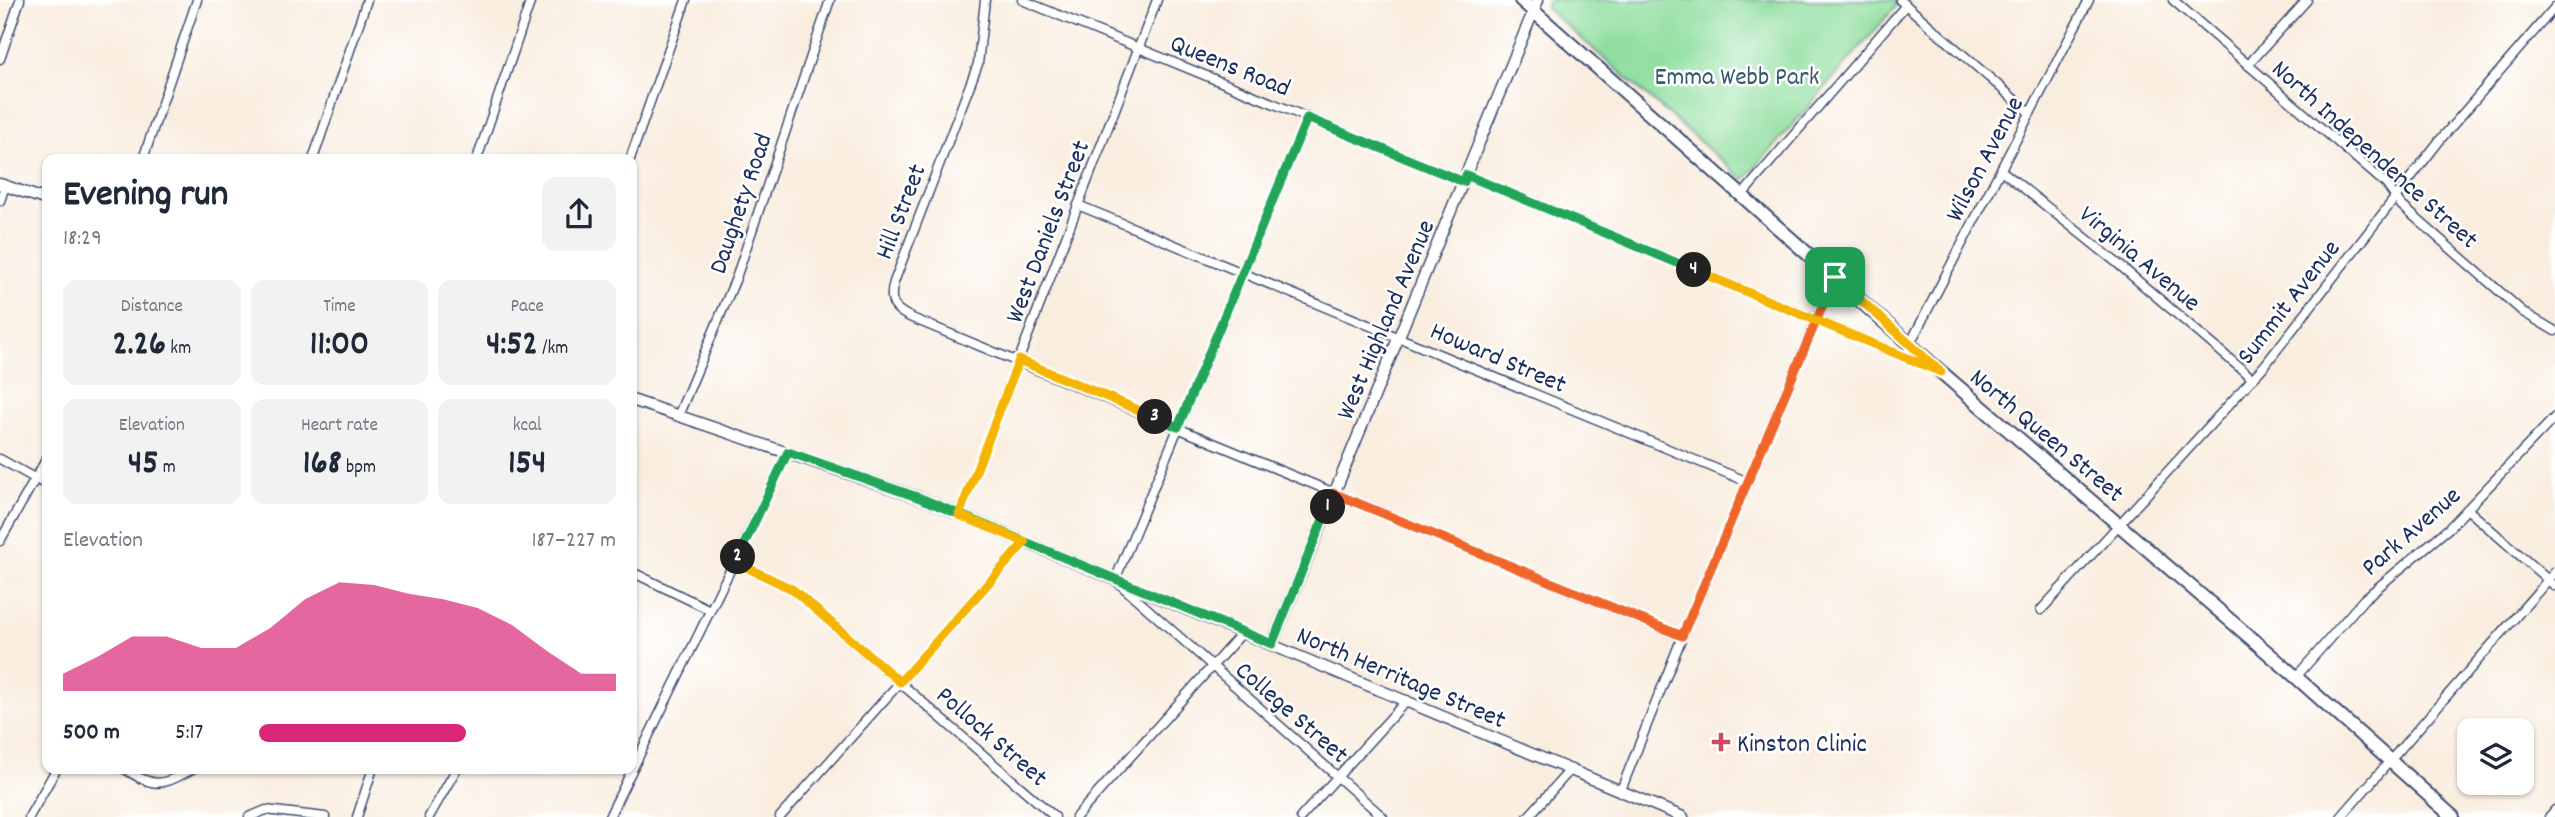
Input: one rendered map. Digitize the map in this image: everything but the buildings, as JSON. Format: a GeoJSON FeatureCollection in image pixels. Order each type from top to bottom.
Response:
{"type":"FeatureCollection","features":[{"type":"Feature","properties":{"kind":"main road","name":"North Queen Street"},"geometry":{"type":"LineString","coordinates":[[1521,0],[1535,5],[1742,195],[1941,372],[2296,677],[2453,817]]}},
{"type":"Feature","properties":{"kind":"street"},"geometry":{"type":"LineString","coordinates":[[0,59],[20,0]]}},
{"type":"Feature","properties":{"kind":"street"},"geometry":{"type":"LineString","coordinates":[[145,154],[197,0]]}},
{"type":"Feature","properties":{"kind":"street"},"geometry":{"type":"LineString","coordinates":[[315,154],[367,0]]}},
{"type":"Feature","properties":{"kind":"street"},"geometry":{"type":"LineString","coordinates":[[479,154],[531,0]]}},
{"type":"Feature","properties":{"kind":"street"},"geometry":{"type":"LineString","coordinates":[[632,154],[685,0]]}},
{"type":"Feature","properties":{"kind":"street","name":"Daughety Road"},"geometry":{"type":"LineString","coordinates":[[678,416],[736,278],[830,0]]}},
{"type":"Feature","properties":{"kind":"street","name":"Hill Street"},"geometry":{"type":"LineString","coordinates":[[985,0],[978,64],[894,282],[891,300],[902,314],[1019,360]]}},
{"type":"Feature","properties":{"kind":"street","name":"Queens Road"},"geometry":{"type":"LineString","coordinates":[[1022,0],[1307,118],[1465,179],[1941,372]]}},
{"type":"Feature","properties":{"kind":"street","name":"West Daniels Street"},"geometry":{"type":"LineString","coordinates":[[959,515],[1157,0]]}},
{"type":"Feature","properties":{"kind":"street","name":"Wilson Avenue"},"geometry":{"type":"LineString","coordinates":[[1914,335],[2089,0]]}},
{"type":"Feature","properties":{"kind":"street","name":"North Independence Street"},"geometry":{"type":"LineString","coordinates":[[2173,0],[2386,184],[2395,196],[2523,312],[2555,331]]}},
{"type":"Feature","properties":{"kind":"street"},"geometry":{"type":"LineString","coordinates":[[2248,65],[2307,0]]}},
{"type":"Feature","properties":{"kind":"street"},"geometry":{"type":"LineString","coordinates":[[2551,0],[2555,6]]}},
{"type":"Feature","properties":{"kind":"street"},"geometry":{"type":"LineString","coordinates":[[1742,195],[1903,3],[2030,113]]}},
{"type":"Feature","properties":{"kind":"street","name":"West Highland Avenue"},"geometry":{"type":"LineString","coordinates":[[1272,644],[1535,5]]}},
{"type":"Feature","properties":{"kind":"street","name":"Summit Avenue"},"geometry":{"type":"LineString","coordinates":[[2041,610],[2253,379],[2395,196],[2555,6]]}},
{"type":"Feature","properties":{"kind":"street"},"geometry":{"type":"LineString","coordinates":[[1115,580],[1307,118]]}},
{"type":"Feature","properties":{"kind":"street","name":"Virginia Avenue"},"geometry":{"type":"LineString","coordinates":[[2001,170],[2117,263],[2253,379]]}},
{"type":"Feature","properties":{"kind":"street"},"geometry":{"type":"LineString","coordinates":[[0,201],[3,185],[42,198]]}},
{"type":"Feature","properties":{"kind":"street","name":"Howard Street"},"geometry":{"type":"LineString","coordinates":[[1078,205],[1748,482]]}},
{"type":"Feature","properties":{"kind":"street"},"geometry":{"type":"LineString","coordinates":[[1621,790],[1682,636],[1835,277]]}},
{"type":"Feature","properties":{"kind":"street"},"geometry":{"type":"LineString","coordinates":[[1019,360],[1333,493],[1682,636]]}},
{"type":"Feature","properties":{"kind":"street","name":"North Herritage Street"},"geometry":{"type":"LineString","coordinates":[[637,402],[788,452],[959,515],[1683,817]]}},
{"type":"Feature","properties":{"kind":"street","name":"Park Avenue"},"geometry":{"type":"LineString","coordinates":[[2296,677],[2374,589],[2449,528],[2555,416]]}},
{"type":"Feature","properties":{"kind":"street"},"geometry":{"type":"LineString","coordinates":[[637,760],[788,452]]}},
{"type":"Feature","properties":{"kind":"street"},"geometry":{"type":"LineString","coordinates":[[0,459],[42,482]]}},
{"type":"Feature","properties":{"kind":"street"},"geometry":{"type":"LineString","coordinates":[[0,541],[42,467]]}},
{"type":"Feature","properties":{"kind":"street"},"geometry":{"type":"LineString","coordinates":[[2467,509],[2551,583]]}},
{"type":"Feature","properties":{"kind":"street"},"geometry":{"type":"LineString","coordinates":[[780,817],[1025,542]]}},
{"type":"Feature","properties":{"kind":"street","name":"Pollock Street"},"geometry":{"type":"LineString","coordinates":[[735,562],[792,589],[1055,817]]}},
{"type":"Feature","properties":{"kind":"street"},"geometry":{"type":"LineString","coordinates":[[2341,817],[2551,583],[2555,572]]}},
{"type":"Feature","properties":{"kind":"street"},"geometry":{"type":"LineString","coordinates":[[637,574],[710,610]]}},
{"type":"Feature","properties":{"kind":"street","name":"College Street"},"geometry":{"type":"LineString","coordinates":[[1115,580],[1382,817]]}},
{"type":"Feature","properties":{"kind":"street"},"geometry":{"type":"LineString","coordinates":[[1076,817],[1243,632]]}},
{"type":"Feature","properties":{"kind":"street"},"geometry":{"type":"LineString","coordinates":[[1301,817],[1407,700]]}},
{"type":"Feature","properties":{"kind":"street"},"geometry":{"type":"LineString","coordinates":[[1528,817],[1571,769]]}},
{"type":"Feature","properties":{"kind":"street"},"geometry":{"type":"LineString","coordinates":[[30,817],[54,774]]}},
{"type":"Feature","properties":{"kind":"street"},"geometry":{"type":"LineString","coordinates":[[133,774],[151,784],[165,784],[183,774]]}},
{"type":"Feature","properties":{"kind":"street"},"geometry":{"type":"LineString","coordinates":[[357,817],[371,774]]}},
{"type":"Feature","properties":{"kind":"street"},"geometry":{"type":"LineString","coordinates":[[429,817],[454,774]]}},
{"type":"Feature","properties":{"kind":"street"},"geometry":{"type":"LineString","coordinates":[[609,817],[630,774]]}},
{"type":"Feature","properties":{"kind":"street"},"geometry":{"type":"LineString","coordinates":[[248,817],[274,810],[325,817]]}},
{"type":"Feature","properties":{"kind":"street"},"geometry":{"type":"LineString","coordinates":[[2549,817],[2555,810]]}},
{"type":"Feature","properties":{"kind":"green space","name":"Emma Webb Park"},"geometry":{"type":"Polygon","coordinates":[[[1549,0],[1893,0],[1898,4],[1744,180],[1546,8],[1549,0]]]}},
{"type":"Feature","properties":{"kind":"place","name":"Kinston Clinic"},"geometry":{"type":"Point","coordinates":[1721,742]}},
{"type":"Feature","properties":{"kind":"route"},"geometry":{"type":"LineString","coordinates":[[1835,277],[1816,320],[1682,636],[1333,493],[1272,644],[1115,580],[1078,564],[959,515],[920,498],[788,452],[735,562],[792,589],[900,682],[1025,542],[959,515],[1019,360],[1178,427],[1307,118],[1464,182],[1466,175],[1670,260],[1816,320],[1941,372],[1835,277]]}}]}
